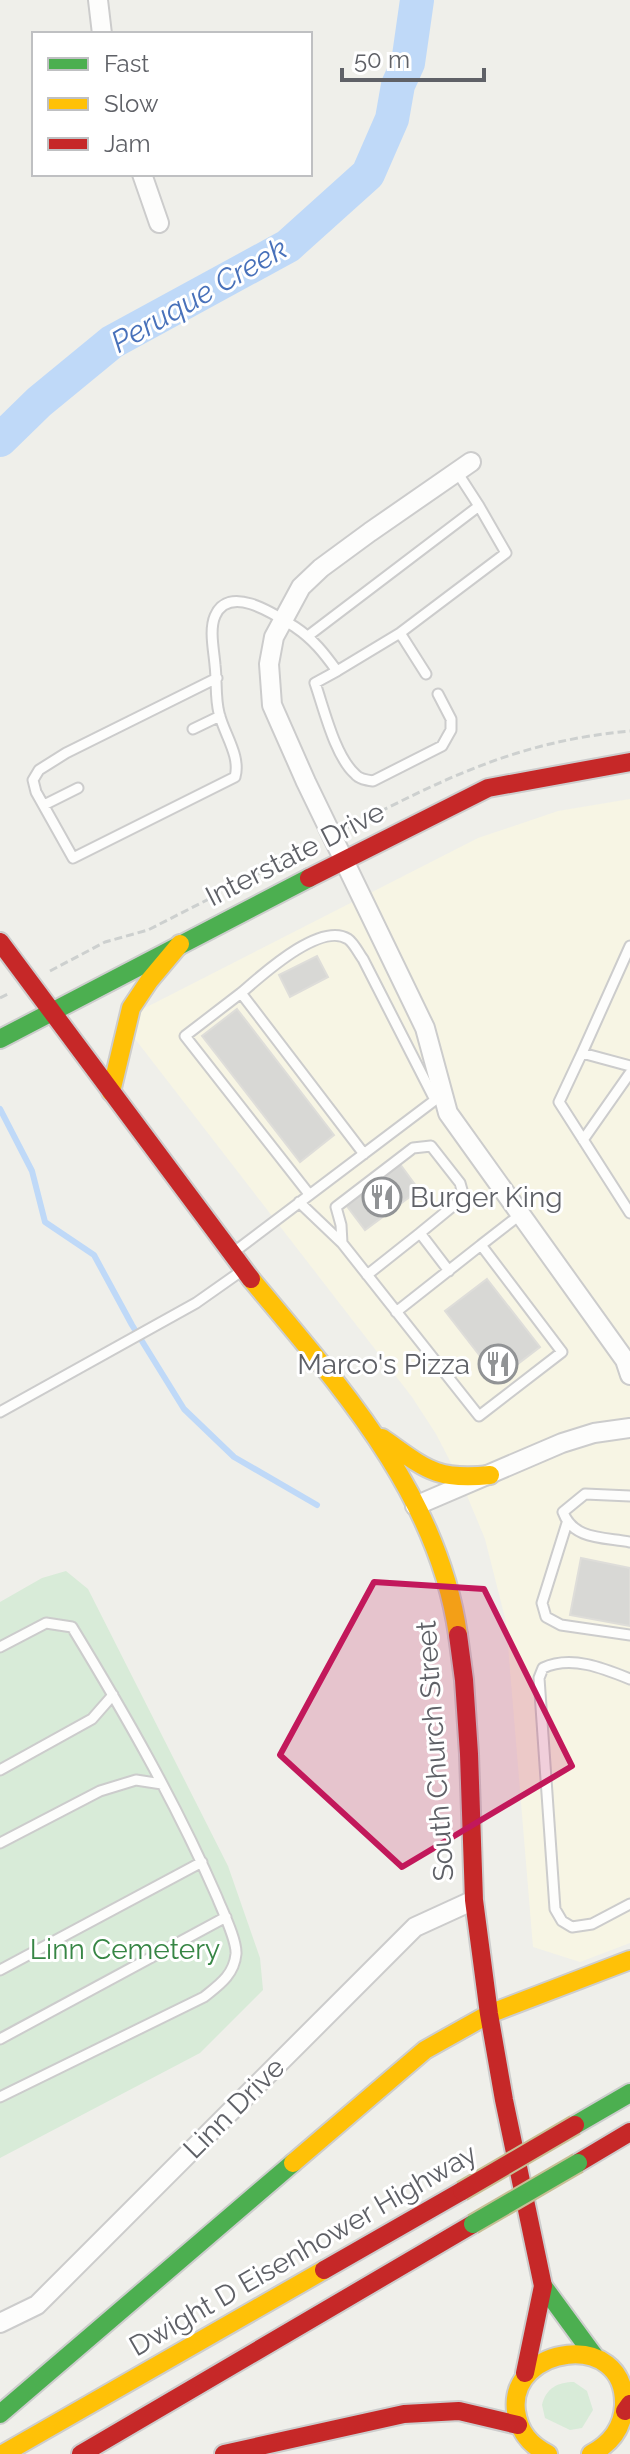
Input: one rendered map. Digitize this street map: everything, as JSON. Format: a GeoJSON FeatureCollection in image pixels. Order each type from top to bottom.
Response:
{"type":"FeatureCollection","features":[{"type":"Feature","properties":{"kind":"main road","name":"Interstate Drive"},"geometry":{"type":"LineString","coordinates":[[0,1039],[344,859],[488,788],[630,762]]}},
{"type":"Feature","properties":{"kind":"main road","name":"South Church Street"},"geometry":{"type":"LineString","coordinates":[[0,942],[243,1270],[341,1387],[373,1431],[427,1526],[443,1567],[454,1609],[464,1680],[474,1900],[489,2014],[543,2286],[525,2373],[516,2388],[514,2407],[528,2440]]}},
{"type":"Feature","properties":{"kind":"main road"},"geometry":{"type":"LineString","coordinates":[[111,1092],[131,1008],[180,944]]}},
{"type":"Feature","properties":{"kind":"main road"},"geometry":{"type":"LineString","coordinates":[[373,1431],[414,1461],[436,1472],[455,1478],[490,1475]]}},
{"type":"Feature","properties":{"kind":"main road"},"geometry":{"type":"LineString","coordinates":[[0,2414],[425,2050],[489,2014],[630,1960]]}},
{"type":"Feature","properties":{"kind":"main road","name":"Dwight D Eisenhower Highway"},"geometry":{"type":"LineString","coordinates":[[3,2454],[630,2093]]}},
{"type":"Feature","properties":{"kind":"main road"},"geometry":{"type":"LineString","coordinates":[[81,2454],[630,2132]]}},
{"type":"Feature","properties":{"kind":"main road","name":"South Church Street"},"geometry":{"type":"LineString","coordinates":[[543,2286],[595,2357],[606,2362],[618,2376],[624,2393],[625,2414]]}},
{"type":"Feature","properties":{"kind":"main road"},"geometry":{"type":"LineString","coordinates":[[525,2373],[556,2357],[595,2357]]}},
{"type":"Feature","properties":{"kind":"main road"},"geometry":{"type":"LineString","coordinates":[[224,2454],[404,2414],[459,2411],[528,2440],[548,2454]]}},
{"type":"Feature","properties":{"kind":"main road"},"geometry":{"type":"LineString","coordinates":[[591,2454],[609,2442],[625,2414]]}},
{"type":"Feature","properties":{"kind":"main road"},"geometry":{"type":"LineString","coordinates":[[611,2454],[625,2414]]}},
{"type":"Feature","properties":{"kind":"street"},"geometry":{"type":"LineString","coordinates":[[98,0],[102,32]]}},
{"type":"Feature","properties":{"kind":"street"},"geometry":{"type":"LineString","coordinates":[[143,176],[159,223]]}},
{"type":"Feature","properties":{"kind":"street"},"geometry":{"type":"LineString","coordinates":[[464,467],[321,568],[301,587],[274,637],[269,664],[272,705],[425,1028],[439,1097],[625,1360],[630,1375]]}},
{"type":"Feature","properties":{"kind":"street"},"geometry":{"type":"LineString","coordinates":[[415,1506],[562,1443],[594,1433],[630,1428]]}},
{"type":"Feature","properties":{"kind":"street","name":"Linn Drive"},"geometry":{"type":"LineString","coordinates":[[0,2323],[37,2305],[415,1927],[474,1900]]}},
{"type":"Feature","properties":{"kind":"lane"},"geometry":{"type":"LineString","coordinates":[[438,694],[451,719],[451,730],[442,746],[373,781],[357,777],[347,765],[328,723],[315,683],[400,633],[506,553],[479,506],[464,467]]}},
{"type":"Feature","properties":{"kind":"lane"},"geometry":{"type":"LineString","coordinates":[[308,636],[479,506]]}},
{"type":"Feature","properties":{"kind":"lane"},"geometry":{"type":"LineString","coordinates":[[217,678],[66,753],[39,770],[33,780],[73,858],[235,777],[235,756],[216,703],[217,678],[213,627],[214,617],[222,607],[238,602],[253,603],[282,619],[308,636],[337,671]]}},
{"type":"Feature","properties":{"kind":"lane"},"geometry":{"type":"LineString","coordinates":[[400,633],[426,674]]}},
{"type":"Feature","properties":{"kind":"lane"},"geometry":{"type":"LineString","coordinates":[[193,729],[220,716]]}},
{"type":"Feature","properties":{"kind":"lane"},"geometry":{"type":"LineString","coordinates":[[44,805],[78,788]]}},
{"type":"Feature","properties":{"kind":"lane"},"geometry":{"type":"LineString","coordinates":[[231,1254],[439,1097],[363,959],[348,939],[330,934],[273,965],[185,1036],[309,1194]]}},
{"type":"Feature","properties":{"kind":"lane"},"geometry":{"type":"LineString","coordinates":[[630,946],[559,1102],[630,1213]]}},
{"type":"Feature","properties":{"kind":"lane"},"geometry":{"type":"LineString","coordinates":[[241,993],[364,1154]]}},
{"type":"Feature","properties":{"kind":"lane"},"geometry":{"type":"LineString","coordinates":[[582,1053],[630,1066]]}},
{"type":"Feature","properties":{"kind":"lane"},"geometry":{"type":"LineString","coordinates":[[583,1140],[630,1073]]}},
{"type":"Feature","properties":{"kind":"lane"},"geometry":{"type":"LineString","coordinates":[[342,1243],[336,1207],[413,1148],[431,1146],[460,1183],[464,1197],[367,1275]]}},
{"type":"Feature","properties":{"kind":"lane"},"geometry":{"type":"LineString","coordinates":[[299,1202],[342,1243],[479,1416],[562,1352],[481,1245]]}},
{"type":"Feature","properties":{"kind":"lane"},"geometry":{"type":"LineString","coordinates":[[396,1312],[521,1214]]}},
{"type":"Feature","properties":{"kind":"lane"},"geometry":{"type":"LineString","coordinates":[[420,1233],[449,1271]]}},
{"type":"Feature","properties":{"kind":"lane"},"geometry":{"type":"LineString","coordinates":[[0,1412],[196,1303],[243,1270]]}},
{"type":"Feature","properties":{"kind":"lane"},"geometry":{"type":"LineString","coordinates":[[630,1496],[585,1494],[563,1512],[567,1523],[577,1533],[630,1542]]}},
{"type":"Feature","properties":{"kind":"lane"},"geometry":{"type":"LineString","coordinates":[[567,1523],[542,1603],[546,1617],[557,1623],[630,1635]]}},
{"type":"Feature","properties":{"kind":"lane"},"geometry":{"type":"LineString","coordinates":[[0,1647],[46,1623],[72,1627],[113,1695],[202,1862],[226,1917],[236,1953],[227,1979],[204,1997],[0,2097]]}},
{"type":"Feature","properties":{"kind":"lane"},"geometry":{"type":"LineString","coordinates":[[630,1679],[601,1667],[558,1661],[543,1668],[539,1678],[555,1909],[562,1921],[572,1927],[592,1924],[630,1904]]}},
{"type":"Feature","properties":{"kind":"lane"},"geometry":{"type":"LineString","coordinates":[[0,1770],[92,1719],[113,1695]]}},
{"type":"Feature","properties":{"kind":"lane"},"geometry":{"type":"LineString","coordinates":[[0,1843],[100,1791],[136,1780],[162,1784]]}},
{"type":"Feature","properties":{"kind":"lane"},"geometry":{"type":"LineString","coordinates":[[0,1970],[202,1862]]}},
{"type":"Feature","properties":{"kind":"lane"},"geometry":{"type":"LineString","coordinates":[[0,2039],[226,1917]]}},
{"type":"Feature","properties":{"kind":"highlighted area"},"geometry":{"type":"Polygon","coordinates":[[[374,1582],[484,1589],[572,1766],[402,1867],[280,1755],[374,1582]]]}},
{"type":"Feature","properties":{"kind":"shaded area"},"geometry":{"type":"Polygon","coordinates":[[[630,799],[630,1943],[580,1962],[533,1947],[506,1622],[485,1539],[463,1486],[436,1434],[412,1397],[132,1035],[135,1013],[478,838],[558,811],[630,799]]]}},
{"type":"Feature","properties":{"kind":"green space","name":"Linn Cemetery"},"geometry":{"type":"Polygon","coordinates":[[[66,1571],[88,1589],[228,1866],[260,1958],[263,1990],[200,2053],[0,2158],[0,1602],[42,1578],[66,1571]]]}},
{"type":"Feature","properties":{"kind":"green space"},"geometry":{"type":"Polygon","coordinates":[[[574,2382],[587,2391],[593,2410],[582,2428],[570,2430],[545,2418],[542,2405],[546,2394],[554,2387],[574,2382]]]}},
{"type":"Feature","properties":{"kind":"building"},"geometry":{"type":"Polygon","coordinates":[[[317,956],[328,977],[290,997],[279,975],[317,956]]]}},
{"type":"Feature","properties":{"kind":"building"},"geometry":{"type":"Polygon","coordinates":[[[237,1009],[334,1135],[300,1162],[202,1036],[237,1009]]]}},
{"type":"Feature","properties":{"kind":"building","name":"Burger King"},"geometry":{"type":"Polygon","coordinates":[[[400,1164],[419,1190],[365,1230],[346,1205],[400,1164]]]}},
{"type":"Feature","properties":{"kind":"building"},"geometry":{"type":"Polygon","coordinates":[[[487,1279],[540,1347],[498,1379],[445,1311],[487,1279]]]}},
{"type":"Feature","properties":{"kind":"building"},"geometry":{"type":"Polygon","coordinates":[[[581,1558],[630,1568],[630,1626],[570,1615],[581,1558]]]}},
{"type":"Feature","properties":{"kind":"waterway","name":"Peruque Creek"},"geometry":{"type":"LineString","coordinates":[[0,440],[39,402],[112,342],[288,246],[368,174],[392,119],[398,85],[408,63],[417,0]]}},
{"type":"Feature","properties":{"kind":"waterway"},"geometry":{"type":"LineString","coordinates":[[0,1109],[32,1171],[45,1222],[94,1255],[132,1325],[184,1409],[234,1457],[317,1505]]}},
{"type":"Feature","properties":{"kind":"traffic: fast"},"geometry":{"type":"LineString","coordinates":[[0,1039],[309,878]]}},
{"type":"Feature","properties":{"kind":"traffic: fast"},"geometry":{"type":"LineString","coordinates":[[575,2125],[630,2093]]}},
{"type":"Feature","properties":{"kind":"traffic: fast"},"geometry":{"type":"LineString","coordinates":[[0,2414],[293,2163]]}},
{"type":"Feature","properties":{"kind":"traffic: fast"},"geometry":{"type":"LineString","coordinates":[[473,2224],[578,2163]]}},
{"type":"Feature","properties":{"kind":"traffic: fast"},"geometry":{"type":"LineString","coordinates":[[543,2286],[595,2357]]}},
{"type":"Feature","properties":{"kind":"traffic: slow"},"geometry":{"type":"LineString","coordinates":[[111,1092],[131,1008],[180,944]]}},
{"type":"Feature","properties":{"kind":"traffic: slow"},"geometry":{"type":"LineString","coordinates":[[251,1279],[350,1401],[407,1488],[430,1534],[447,1583],[458,1635]]}},
{"type":"Feature","properties":{"kind":"traffic: slow"},"geometry":{"type":"LineString","coordinates":[[382,1438],[409,1457],[443,1474],[490,1475]]}},
{"type":"Feature","properties":{"kind":"traffic: slow"},"geometry":{"type":"LineString","coordinates":[[293,2163],[425,2050],[489,2014],[630,1960]]}},
{"type":"Feature","properties":{"kind":"traffic: slow"},"geometry":{"type":"LineString","coordinates":[[3,2454],[324,2270]]}},
{"type":"Feature","properties":{"kind":"traffic: slow"},"geometry":{"type":"LineString","coordinates":[[548,2454],[531,2442],[520,2425],[516,2411],[518,2389],[530,2372],[547,2360],[568,2355],[589,2356],[607,2364],[620,2380],[624,2405],[621,2421],[610,2440],[591,2454]]}},
{"type":"Feature","properties":{"kind":"traffic: jam"},"geometry":{"type":"LineString","coordinates":[[309,878],[488,788],[630,762]]}},
{"type":"Feature","properties":{"kind":"traffic: jam"},"geometry":{"type":"LineString","coordinates":[[0,942],[251,1279]]}},
{"type":"Feature","properties":{"kind":"traffic: jam"},"geometry":{"type":"LineString","coordinates":[[458,1635],[469,1754],[474,1900],[504,2100],[543,2286],[525,2373]]}},
{"type":"Feature","properties":{"kind":"traffic: jam"},"geometry":{"type":"LineString","coordinates":[[462,2191],[575,2125]]}},
{"type":"Feature","properties":{"kind":"traffic: jam"},"geometry":{"type":"LineString","coordinates":[[578,2163],[630,2132]]}},
{"type":"Feature","properties":{"kind":"traffic: jam"},"geometry":{"type":"LineString","coordinates":[[324,2270],[462,2191]]}},
{"type":"Feature","properties":{"kind":"traffic: jam"},"geometry":{"type":"LineString","coordinates":[[81,2454],[473,2224]]}},
{"type":"Feature","properties":{"kind":"traffic: jam"},"geometry":{"type":"LineString","coordinates":[[625,2411],[630,2404]]}},
{"type":"Feature","properties":{"kind":"traffic: jam"},"geometry":{"type":"LineString","coordinates":[[224,2454],[404,2414],[459,2411],[518,2425]]}},
{"type":"Feature","properties":{"kind":"place","name":"Burger King"},"geometry":{"type":"Point","coordinates":[382,1197]}},
{"type":"Feature","properties":{"kind":"place","name":"Marco's Pizza"},"geometry":{"type":"Point","coordinates":[498,1364]}}]}
